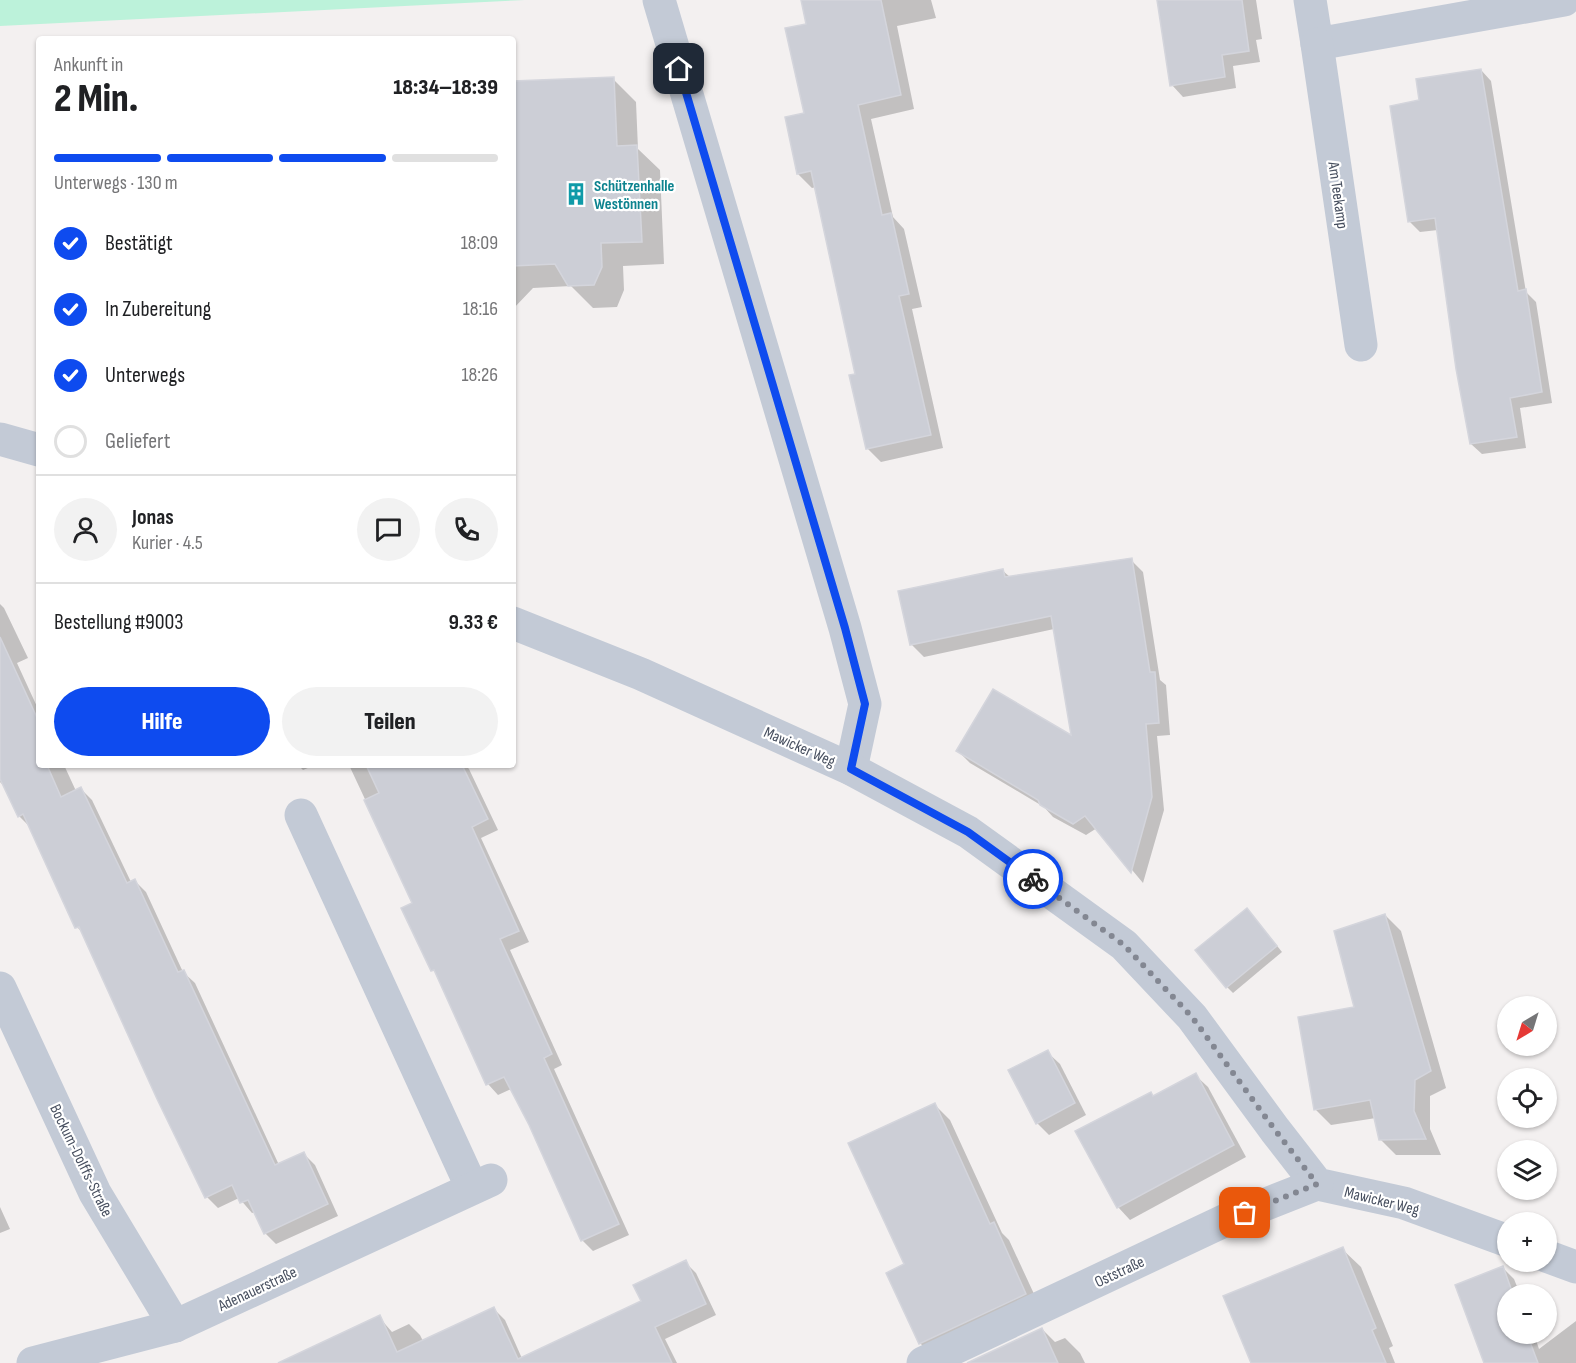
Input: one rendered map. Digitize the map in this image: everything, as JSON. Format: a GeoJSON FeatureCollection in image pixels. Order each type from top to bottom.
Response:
{"type":"FeatureCollection","features":[{"type":"Feature","properties":{"kind":"street"},"geometry":{"type":"LineString","coordinates":[[659,0],[792,457],[845,628],[865,704],[851,769]]}},
{"type":"Feature","properties":{"kind":"street","name":"Am Teekamp"},"geometry":{"type":"LineString","coordinates":[[1310,0],[1361,345]]}},
{"type":"Feature","properties":{"kind":"street"},"geometry":{"type":"LineString","coordinates":[[1317,44],[1564,0]]}},
{"type":"Feature","properties":{"kind":"street"},"geometry":{"type":"LineString","coordinates":[[0,439],[36,449]]}},
{"type":"Feature","properties":{"kind":"street","name":"Mawicker Weg"},"geometry":{"type":"LineString","coordinates":[[516,624],[641,674],[851,769],[968,832],[1124,945],[1192,1017],[1317,1184],[1404,1203],[1497,1237]]}},
{"type":"Feature","properties":{"kind":"street","name":"Adenauerstraße"},"geometry":{"type":"LineString","coordinates":[[33,1363],[175,1326],[482,1184],[301,815]]}},
{"type":"Feature","properties":{"kind":"street","name":"Bockum-Dolffs-Straße"},"geometry":{"type":"LineString","coordinates":[[0,988],[95,1193],[175,1326]]}},
{"type":"Feature","properties":{"kind":"street","name":"Oststraße"},"geometry":{"type":"LineString","coordinates":[[923,1363],[1226,1220],[1317,1184]]}},
{"type":"Feature","properties":{"kind":"street"},"geometry":{"type":"LineString","coordinates":[[1557,1260],[1576,1267]]}},
{"type":"Feature","properties":{"kind":"green space"},"geometry":{"type":"Polygon","coordinates":[[[0,0],[525,0],[0,26],[0,0]]]}},
{"type":"Feature","properties":{"kind":"building"},"geometry":{"type":"Polygon","coordinates":[[[801,0],[881,0],[901,95],[858,105],[882,215],[891,213],[909,294],[899,296],[931,435],[866,449],[849,375],[855,374],[811,171],[797,174],[785,117],[804,113],[785,28],[806,24],[801,0]]]}},
{"type":"Feature","properties":{"kind":"building"},"geometry":{"type":"Polygon","coordinates":[[[1157,0],[1242,0],[1249,51],[1222,55],[1225,77],[1170,86],[1157,0]]]}},
{"type":"Feature","properties":{"kind":"building"},"geometry":{"type":"Polygon","coordinates":[[[1481,69],[1518,291],[1526,289],[1542,392],[1510,398],[1517,437],[1470,444],[1456,369],[1435,218],[1408,222],[1390,106],[1419,100],[1416,79],[1481,69]]]}},
{"type":"Feature","properties":{"kind":"building","name":"Schützenhalle Westönnen"},"geometry":{"type":"Polygon","coordinates":[[[614,77],[617,146],[637,145],[642,242],[601,243],[602,267],[594,285],[568,286],[555,264],[516,266],[516,81],[614,77]]]}},
{"type":"Feature","properties":{"kind":"building"},"geometry":{"type":"Polygon","coordinates":[[[1132,558],[1150,672],[1155,672],[1159,723],[1146,724],[1152,797],[1131,873],[1085,816],[1073,824],[1040,805],[1038,800],[956,751],[993,689],[1071,735],[1051,616],[910,645],[898,591],[1003,569],[1005,577],[1132,558]]]}},
{"type":"Feature","properties":{"kind":"building"},"geometry":{"type":"Polygon","coordinates":[[[0,637],[36,715],[36,768],[48,768],[61,797],[81,787],[127,883],[135,879],[178,972],[184,970],[275,1165],[304,1152],[328,1204],[264,1234],[248,1200],[240,1203],[232,1185],[205,1198],[79,927],[75,928],[23,814],[18,817],[0,779],[0,637]]]}},
{"type":"Feature","properties":{"kind":"building"},"geometry":{"type":"Polygon","coordinates":[[[367,768],[463,768],[488,819],[472,827],[519,931],[500,939],[552,1054],[544,1058],[619,1224],[581,1241],[529,1125],[504,1077],[486,1085],[434,970],[431,971],[401,908],[412,903],[364,800],[379,793],[367,768]]]}},
{"type":"Feature","properties":{"kind":"building"},"geometry":{"type":"Polygon","coordinates":[[[1247,908],[1277,946],[1226,988],[1195,950],[1247,908]]]}},
{"type":"Feature","properties":{"kind":"building"},"geometry":{"type":"Polygon","coordinates":[[[1385,914],[1431,1071],[1415,1080],[1414,1111],[1426,1139],[1379,1140],[1370,1100],[1314,1110],[1298,1017],[1354,1007],[1334,931],[1385,914]]]}},
{"type":"Feature","properties":{"kind":"building"},"geometry":{"type":"Polygon","coordinates":[[[1048,1050],[1075,1103],[1036,1124],[1008,1070],[1048,1050]]]}},
{"type":"Feature","properties":{"kind":"building"},"geometry":{"type":"Polygon","coordinates":[[[1196,1073],[1234,1145],[1117,1208],[1075,1131],[1151,1092],[1153,1096],[1196,1073]]]}},
{"type":"Feature","properties":{"kind":"building"},"geometry":{"type":"Polygon","coordinates":[[[935,1103],[990,1224],[994,1222],[1026,1294],[919,1344],[886,1273],[904,1264],[848,1143],[935,1103]]]}},
{"type":"Feature","properties":{"kind":"building"},"geometry":{"type":"Polygon","coordinates":[[[1343,1247],[1376,1328],[1372,1330],[1386,1363],[1251,1363],[1223,1296],[1343,1247]]]}},
{"type":"Feature","properties":{"kind":"building"},"geometry":{"type":"Polygon","coordinates":[[[686,1260],[706,1304],[655,1327],[672,1363],[278,1363],[380,1315],[397,1352],[494,1307],[518,1359],[641,1301],[633,1285],[686,1260]]]}},
{"type":"Feature","properties":{"kind":"building"},"geometry":{"type":"Polygon","coordinates":[[[1497,1268],[1497,1272],[1505,1272],[1509,1284],[1497,1284],[1497,1344],[1531,1344],[1538,1363],[1484,1363],[1455,1285],[1497,1268]]]}},
{"type":"Feature","properties":{"kind":"building"},"geometry":{"type":"Polygon","coordinates":[[[1042,1328],[1058,1363],[967,1363],[1042,1328]]]}},
{"type":"Feature","properties":{"kind":"way so far"},"geometry":{"type":"LineString","coordinates":[[1033,879],[1124,945],[1192,1017],[1317,1184],[1245,1213]]}},
{"type":"Feature","properties":{"kind":"place","name":"Schützenhalle Westönnen"},"geometry":{"type":"Point","coordinates":[576,194]}},
{"type":"Feature","properties":{"kind":"route"},"geometry":{"type":"LineString","coordinates":[[679,69],[792,457],[845,628],[865,704],[851,769],[968,832],[1033,879]]}}]}
